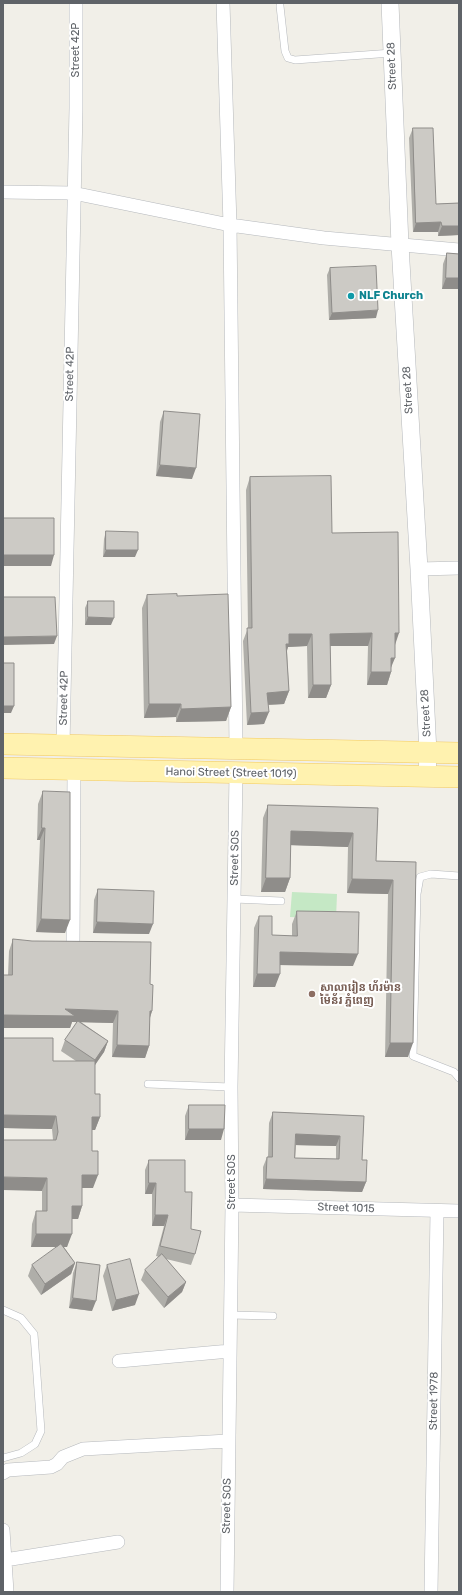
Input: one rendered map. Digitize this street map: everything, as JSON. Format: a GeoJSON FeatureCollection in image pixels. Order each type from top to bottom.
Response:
{"type":"FeatureCollection","features":[{"type":"Feature","properties":{"kind":"main road"},"geometry":{"type":"LineString","coordinates":[[3,744],[459,753]]}},
{"type":"Feature","properties":{"kind":"main road","name":"Hanoi Street (Street 1019)"},"geometry":{"type":"LineString","coordinates":[[3,768],[459,777]]}},
{"type":"Feature","properties":{"kind":"street","name":"Street 42P"},"geometry":{"type":"LineString","coordinates":[[63,746],[73,193],[76,108],[76,3]]}},
{"type":"Feature","properties":{"kind":"street"},"geometry":{"type":"LineString","coordinates":[[223,3],[230,225],[236,748]]}},
{"type":"Feature","properties":{"kind":"street","name":"Street 28"},"geometry":{"type":"LineString","coordinates":[[390,3],[400,245],[428,753],[427,776]]}},
{"type":"Feature","properties":{"kind":"street"},"geometry":{"type":"LineString","coordinates":[[3,192],[73,193],[230,225],[324,238],[459,250]]}},
{"type":"Feature","properties":{"kind":"street"},"geometry":{"type":"LineString","coordinates":[[419,569],[459,568]]}},
{"type":"Feature","properties":{"kind":"street"},"geometry":{"type":"LineString","coordinates":[[73,945],[74,770]]}},
{"type":"Feature","properties":{"kind":"street","name":"Street SOS"},"geometry":{"type":"LineString","coordinates":[[227,1592],[232,1205],[231,1087],[236,773]]}},
{"type":"Feature","properties":{"kind":"street"},"geometry":{"type":"LineString","coordinates":[[58,945],[88,945]]}},
{"type":"Feature","properties":{"kind":"street","name":"Street 1015"},"geometry":{"type":"LineString","coordinates":[[232,1205],[459,1211]]}},
{"type":"Feature","properties":{"kind":"street","name":"Street 1978"},"geometry":{"type":"LineString","coordinates":[[431,1592],[437,1211]]}},
{"type":"Feature","properties":{"kind":"street"},"geometry":{"type":"LineString","coordinates":[[119,1361],[230,1351]]}},
{"type":"Feature","properties":{"kind":"street"},"geometry":{"type":"LineString","coordinates":[[3,1473],[8,1470],[51,1467],[57,1464],[63,1457],[83,1449],[228,1441]]}},
{"type":"Feature","properties":{"kind":"street"},"geometry":{"type":"LineString","coordinates":[[3,1530],[7,1592]]}},
{"type":"Feature","properties":{"kind":"street"},"geometry":{"type":"LineString","coordinates":[[5,1560],[118,1542]]}},
{"type":"Feature","properties":{"kind":"lane"},"geometry":{"type":"LineString","coordinates":[[280,6],[285,52],[288,58],[295,60],[392,53]]}},
{"type":"Feature","properties":{"kind":"lane"},"geometry":{"type":"LineString","coordinates":[[459,876],[431,874],[420,877],[417,894],[413,1056],[454,1072],[459,1078]]}},
{"type":"Feature","properties":{"kind":"lane"},"geometry":{"type":"LineString","coordinates":[[234,900],[281,901]]}},
{"type":"Feature","properties":{"kind":"lane"},"geometry":{"type":"LineString","coordinates":[[148,1084],[231,1087]]}},
{"type":"Feature","properties":{"kind":"lane"},"geometry":{"type":"LineString","coordinates":[[3,1310],[21,1318],[34,1334],[41,1430],[35,1444],[22,1453],[3,1458]]}},
{"type":"Feature","properties":{"kind":"lane"},"geometry":{"type":"LineString","coordinates":[[230,1315],[272,1316]]}},
{"type":"Feature","properties":{"kind":"green space"},"geometry":{"type":"Polygon","coordinates":[[[292,892],[337,894],[336,919],[290,917],[292,892]]]}},
{"type":"Feature","properties":{"kind":"building"},"geometry":{"type":"Polygon","coordinates":[[[413,128],[433,128],[436,204],[459,203],[459,226],[442,226],[441,222],[416,223],[413,128]]]}},
{"type":"Feature","properties":{"kind":"building"},"geometry":{"type":"Polygon","coordinates":[[[447,253],[459,254],[459,278],[446,278],[447,253]]]}},
{"type":"Feature","properties":{"kind":"building","name":"NLF Church"},"geometry":{"type":"Polygon","coordinates":[[[376,266],[378,310],[332,313],[330,268],[376,266]]]}},
{"type":"Feature","properties":{"kind":"building"},"geometry":{"type":"Polygon","coordinates":[[[164,411],[200,414],[196,468],[160,465],[164,411]]]}},
{"type":"Feature","properties":{"kind":"building"},"geometry":{"type":"Polygon","coordinates":[[[331,476],[332,533],[398,532],[399,633],[395,633],[395,658],[391,658],[391,672],[371,672],[372,633],[330,634],[331,685],[313,685],[312,634],[289,634],[289,644],[286,644],[289,691],[267,693],[269,712],[251,713],[247,628],[252,628],[250,477],[331,476]]]}},
{"type":"Feature","properties":{"kind":"building"},"geometry":{"type":"Polygon","coordinates":[[[3,518],[54,518],[54,555],[3,555],[3,518]]]}},
{"type":"Feature","properties":{"kind":"building"},"geometry":{"type":"Polygon","coordinates":[[[106,531],[138,532],[138,550],[106,550],[106,531]]]}},
{"type":"Feature","properties":{"kind":"building"},"geometry":{"type":"Polygon","coordinates":[[[177,594],[177,596],[228,594],[231,707],[181,709],[181,704],[149,704],[147,595],[177,594]]]}},
{"type":"Feature","properties":{"kind":"building"},"geometry":{"type":"Polygon","coordinates":[[[3,597],[55,597],[57,636],[3,637],[3,597]]]}},
{"type":"Feature","properties":{"kind":"building"},"geometry":{"type":"Polygon","coordinates":[[[88,601],[114,601],[114,618],[88,617],[88,601]]]}},
{"type":"Feature","properties":{"kind":"building"},"geometry":{"type":"Polygon","coordinates":[[[3,663],[14,663],[14,706],[3,706],[3,663]]]}},
{"type":"Feature","properties":{"kind":"building"},"geometry":{"type":"Polygon","coordinates":[[[43,791],[70,792],[70,920],[41,919],[45,828],[42,828],[43,791]]]}},
{"type":"Feature","properties":{"kind":"building"},"geometry":{"type":"Polygon","coordinates":[[[268,805],[378,808],[376,861],[416,862],[413,1043],[390,1043],[393,880],[352,879],[353,833],[291,831],[290,878],[266,878],[268,805]]]}},
{"type":"Feature","properties":{"kind":"building"},"geometry":{"type":"Polygon","coordinates":[[[98,889],[154,891],[153,924],[97,922],[98,889]]]}},
{"type":"Feature","properties":{"kind":"building"},"geometry":{"type":"Polygon","coordinates":[[[297,911],[359,912],[358,954],[280,952],[280,974],[257,974],[259,916],[272,916],[272,935],[297,936],[297,911]]]}},
{"type":"Feature","properties":{"kind":"building"},"geometry":{"type":"Polygon","coordinates":[[[13,939],[32,941],[151,942],[150,984],[153,985],[152,1011],[150,1011],[149,1046],[117,1045],[118,1011],[65,1009],[75,1016],[3,1015],[3,975],[12,975],[13,939]]]}},
{"type":"Feature","properties":{"kind":"building"},"geometry":{"type":"Polygon","coordinates":[[[78,1021],[108,1041],[95,1060],[65,1040],[78,1021]]]}},
{"type":"Feature","properties":{"kind":"building"},"geometry":{"type":"Polygon","coordinates":[[[3,1038],[53,1038],[53,1061],[95,1061],[95,1094],[100,1094],[100,1117],[92,1117],[92,1151],[98,1151],[98,1175],[82,1175],[82,1206],[72,1206],[72,1234],[36,1234],[36,1211],[47,1211],[47,1178],[3,1177],[3,1140],[56,1140],[58,1132],[56,1116],[3,1115],[3,1038]]]}},
{"type":"Feature","properties":{"kind":"building"},"geometry":{"type":"Polygon","coordinates":[[[189,1105],[225,1105],[224,1129],[189,1129],[189,1105]]]}},
{"type":"Feature","properties":{"kind":"building"},"geometry":{"type":"Polygon","coordinates":[[[273,1112],[364,1116],[362,1160],[367,1160],[366,1182],[266,1179],[267,1157],[272,1157],[273,1112]],[[296,1134],[295,1158],[339,1159],[340,1136],[296,1134]]]}},
{"type":"Feature","properties":{"kind":"building"},"geometry":{"type":"Polygon","coordinates":[[[149,1160],[185,1160],[185,1192],[192,1192],[191,1229],[201,1231],[195,1254],[160,1246],[168,1215],[155,1215],[156,1183],[149,1183],[149,1160]]]}},
{"type":"Feature","properties":{"kind":"building"},"geometry":{"type":"Polygon","coordinates":[[[61,1244],[75,1263],[45,1284],[32,1265],[61,1244]]]}},
{"type":"Feature","properties":{"kind":"building"},"geometry":{"type":"Polygon","coordinates":[[[162,1254],[186,1282],[168,1297],[145,1270],[162,1254]]]}},
{"type":"Feature","properties":{"kind":"building"},"geometry":{"type":"Polygon","coordinates":[[[130,1259],[139,1294],[116,1300],[107,1265],[130,1259]]]}},
{"type":"Feature","properties":{"kind":"building"},"geometry":{"type":"Polygon","coordinates":[[[77,1262],[100,1265],[96,1301],[73,1298],[77,1262]]]}},
{"type":"Feature","properties":{"kind":"place","name":"NLF Church"},"geometry":{"type":"Point","coordinates":[351,296]}},
{"type":"Feature","properties":{"kind":"place","name":"សាលារៀន ហ័រម៉ាន ម៉ៃន័រ ភ្នំពេញ"},"geometry":{"type":"Point","coordinates":[312,994]}}]}
